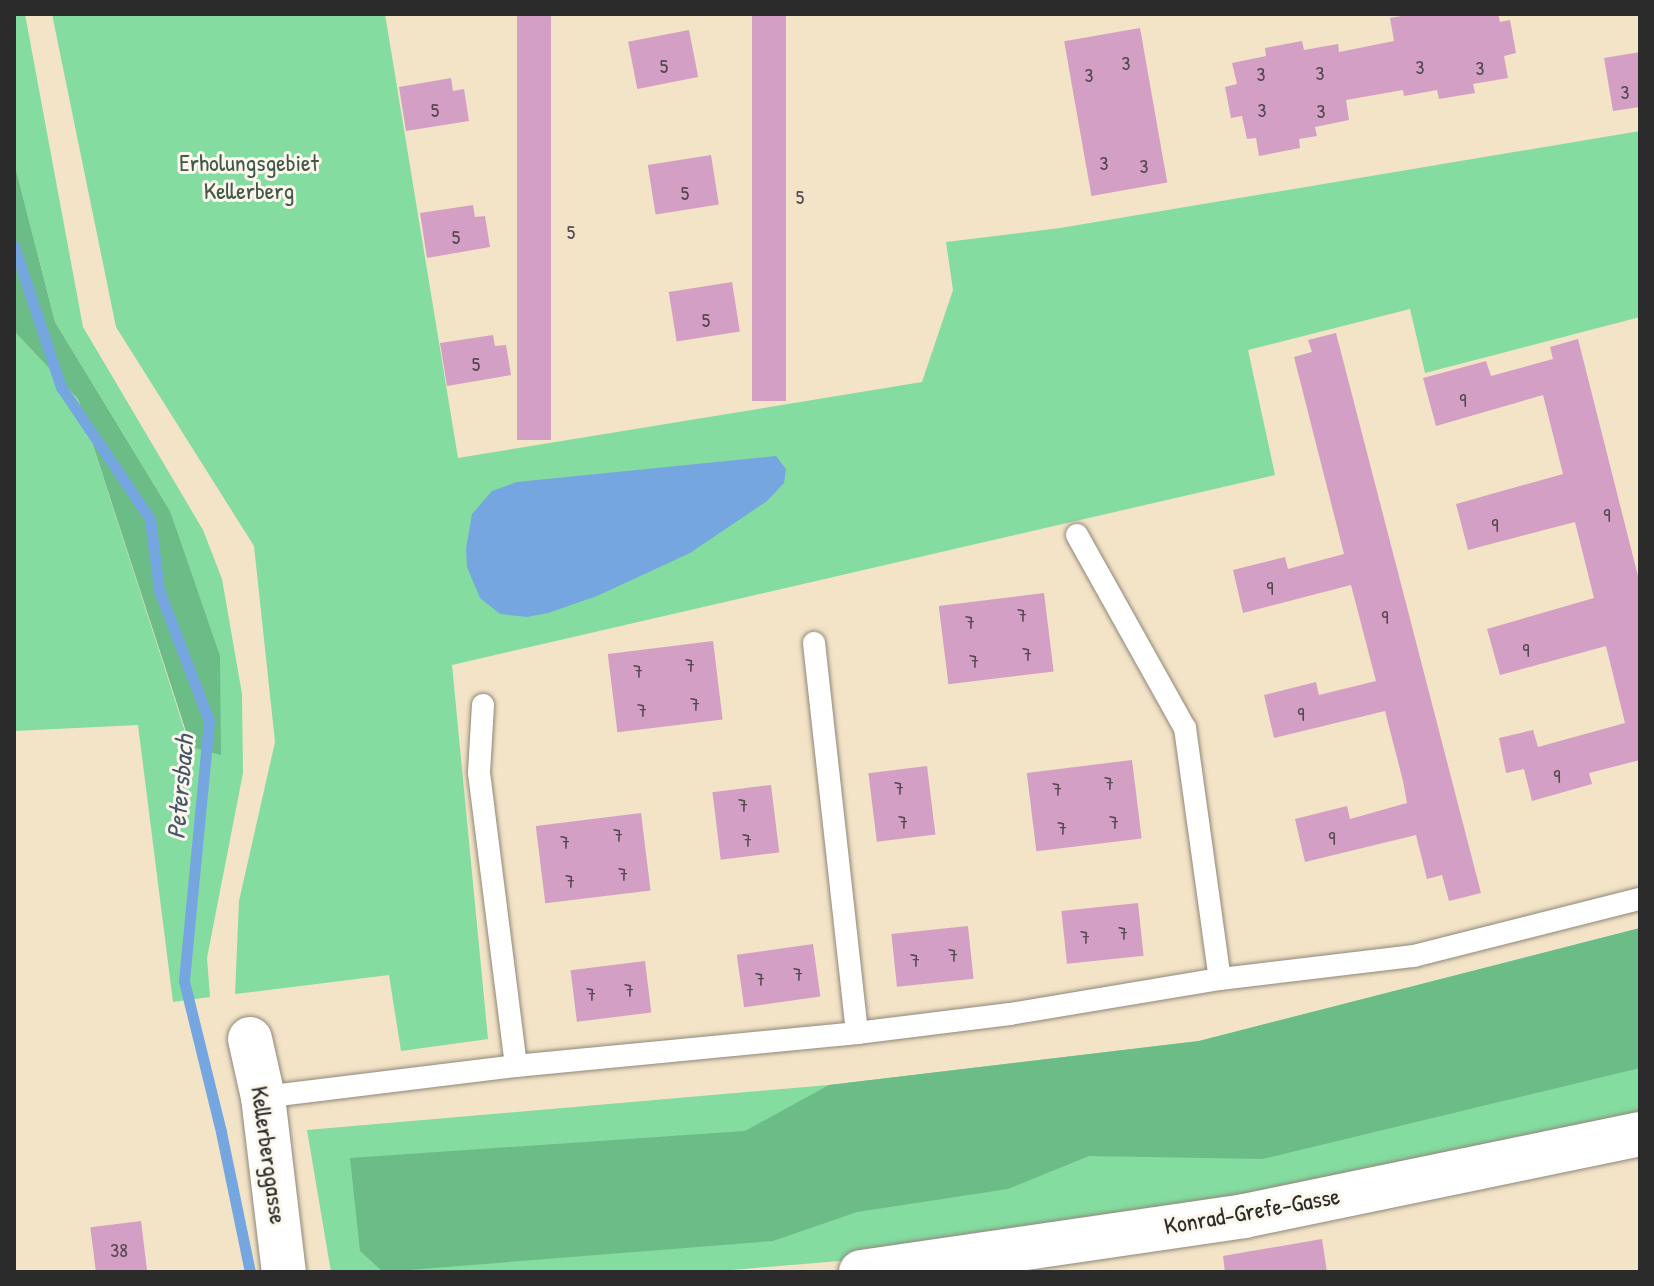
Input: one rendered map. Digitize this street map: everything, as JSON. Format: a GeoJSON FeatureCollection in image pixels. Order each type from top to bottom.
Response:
{"type":"FeatureCollection","features":[{"type":"Feature","properties":{"kind":"street","name":"Kellerberggasse"},"geometry":{"type":"LineString","coordinates":[[250,1039],[263,1097],[284,1272]]}},
{"type":"Feature","properties":{"kind":"street","name":"Konrad-Grefe-Gasse"},"geometry":{"type":"LineString","coordinates":[[861,1272],[1244,1216],[1640,1134]]}},
{"type":"Feature","properties":{"kind":"lane"},"geometry":{"type":"LineString","coordinates":[[1077,535],[1185,728],[1220,979]]}},
{"type":"Feature","properties":{"kind":"lane"},"geometry":{"type":"LineString","coordinates":[[814,643],[857,1033]]}},
{"type":"Feature","properties":{"kind":"lane"},"geometry":{"type":"LineString","coordinates":[[483,705],[479,773],[516,1066]]}},
{"type":"Feature","properties":{"kind":"lane"},"geometry":{"type":"LineString","coordinates":[[263,1097],[516,1066],[857,1033],[1010,1014],[1220,979],[1414,956],[1640,899]]}},
{"type":"Feature","properties":{"kind":"green space"},"geometry":{"type":"Polygon","coordinates":[[[14,14],[25,14],[83,327],[203,530],[222,579],[242,694],[243,773],[207,958],[210,997],[173,1002],[138,725],[14,731],[14,331],[78,399],[190,747],[221,754],[170,511],[55,322],[14,162],[14,14]]]}},
{"type":"Feature","properties":{"kind":"green space","name":"Erholungsgebiet Kellerberg"},"geometry":{"type":"Polygon","coordinates":[[[52,14],[385,14],[458,458],[922,382],[953,290],[946,242],[1060,228],[1640,131],[1640,317],[1425,373],[1410,309],[1248,350],[1275,475],[452,665],[488,1039],[401,1051],[389,975],[235,994],[239,901],[275,742],[254,546],[116,327],[52,14]]]}},
{"type":"Feature","properties":{"kind":"green space"},"geometry":{"type":"Polygon","coordinates":[[[14,162],[55,322],[170,511],[220,656],[221,755],[191,747],[78,399],[14,331],[14,162]]]}},
{"type":"Feature","properties":{"kind":"green space"},"geometry":{"type":"Polygon","coordinates":[[[1640,928],[1640,1118],[1425,1166],[863,1259],[709,1272],[331,1272],[307,1130],[829,1085],[1199,1041],[1640,928]]]}},
{"type":"Feature","properties":{"kind":"green space"},"geometry":{"type":"Polygon","coordinates":[[[1640,928],[1640,1068],[1263,1159],[1089,1156],[1008,1189],[857,1212],[773,1241],[383,1272],[360,1251],[350,1158],[745,1131],[829,1085],[1199,1041],[1640,928]]]}},
{"type":"Feature","properties":{"kind":"water"},"geometry":{"type":"Polygon","coordinates":[[[776,456],[786,469],[784,483],[767,501],[690,553],[597,596],[527,617],[500,614],[480,598],[467,567],[466,548],[472,514],[492,491],[517,482],[776,456]]]}},
{"type":"Feature","properties":{"kind":"building"},"geometry":{"type":"Polygon","coordinates":[[[517,14],[551,14],[551,440],[517,440],[517,14]]]}},
{"type":"Feature","properties":{"kind":"building"},"geometry":{"type":"Polygon","coordinates":[[[752,14],[786,14],[786,401],[752,401],[752,14]]]}},
{"type":"Feature","properties":{"kind":"building"},"geometry":{"type":"Polygon","coordinates":[[[1413,14],[1498,14],[1500,22],[1510,20],[1516,53],[1504,56],[1508,78],[1473,84],[1475,93],[1439,99],[1437,90],[1404,96],[1403,90],[1346,100],[1349,120],[1315,127],[1317,136],[1299,139],[1300,148],[1259,156],[1256,138],[1247,139],[1242,116],[1231,118],[1225,87],[1237,84],[1232,63],[1266,56],[1265,48],[1302,41],[1304,50],[1338,44],[1339,52],[1394,41],[1390,18],[1413,14]]]}},
{"type":"Feature","properties":{"kind":"building"},"geometry":{"type":"Polygon","coordinates":[[[1140,28],[1167,183],[1091,196],[1064,41],[1140,28]]]}},
{"type":"Feature","properties":{"kind":"building"},"geometry":{"type":"Polygon","coordinates":[[[689,30],[698,77],[637,89],[628,42],[689,30]]]}},
{"type":"Feature","properties":{"kind":"building"},"geometry":{"type":"Polygon","coordinates":[[[1640,52],[1640,107],[1613,111],[1604,58],[1640,52]]]}},
{"type":"Feature","properties":{"kind":"building"},"geometry":{"type":"Polygon","coordinates":[[[451,78],[453,91],[464,89],[469,121],[406,131],[399,87],[451,78]]]}},
{"type":"Feature","properties":{"kind":"building"},"geometry":{"type":"Polygon","coordinates":[[[711,155],[719,204],[656,214],[648,165],[711,155]]]}},
{"type":"Feature","properties":{"kind":"building"},"geometry":{"type":"Polygon","coordinates":[[[473,205],[475,217],[485,216],[490,247],[427,258],[420,213],[473,205]]]}},
{"type":"Feature","properties":{"kind":"building"},"geometry":{"type":"Polygon","coordinates":[[[732,282],[740,331],[677,341],[669,292],[732,282]]]}},
{"type":"Feature","properties":{"kind":"building"},"geometry":{"type":"Polygon","coordinates":[[[1336,333],[1481,893],[1449,901],[1442,875],[1427,879],[1416,835],[1305,862],[1295,819],[1347,806],[1350,819],[1407,803],[1403,781],[1385,711],[1274,738],[1264,695],[1316,682],[1319,695],[1376,681],[1351,585],[1243,613],[1233,570],[1285,557],[1288,569],[1344,554],[1294,357],[1312,352],[1308,340],[1336,333]]]}},
{"type":"Feature","properties":{"kind":"building"},"geometry":{"type":"Polygon","coordinates":[[[493,335],[495,346],[506,345],[511,375],[447,386],[440,343],[493,335]]]}},
{"type":"Feature","properties":{"kind":"building"},"geometry":{"type":"Polygon","coordinates":[[[1578,339],[1640,584],[1640,760],[1589,773],[1592,784],[1532,801],[1524,769],[1506,773],[1499,738],[1533,730],[1538,747],[1625,723],[1606,646],[1500,675],[1487,629],[1594,598],[1575,522],[1468,550],[1456,504],[1563,474],[1543,395],[1436,426],[1423,378],[1486,361],[1491,376],[1553,359],[1550,347],[1578,339]]]}},
{"type":"Feature","properties":{"kind":"building"},"geometry":{"type":"Polygon","coordinates":[[[1044,593],[1054,671],[948,684],[939,606],[1044,593]]]}},
{"type":"Feature","properties":{"kind":"building"},"geometry":{"type":"Polygon","coordinates":[[[713,641],[723,719],[617,732],[608,654],[713,641]]]}},
{"type":"Feature","properties":{"kind":"building"},"geometry":{"type":"Polygon","coordinates":[[[1132,760],[1142,838],[1036,851],[1027,773],[1132,760]]]}},
{"type":"Feature","properties":{"kind":"building"},"geometry":{"type":"Polygon","coordinates":[[[927,766],[935,834],[877,842],[868,773],[927,766]]]}},
{"type":"Feature","properties":{"kind":"building"},"geometry":{"type":"Polygon","coordinates":[[[771,785],[779,852],[721,860],[712,792],[771,785]]]}},
{"type":"Feature","properties":{"kind":"building"},"geometry":{"type":"Polygon","coordinates":[[[641,813],[651,890],[545,903],[536,826],[641,813]]]}},
{"type":"Feature","properties":{"kind":"building"},"geometry":{"type":"Polygon","coordinates":[[[1138,903],[1144,956],[1067,964],[1061,911],[1138,903]]]}},
{"type":"Feature","properties":{"kind":"building"},"geometry":{"type":"Polygon","coordinates":[[[968,926],[974,979],[897,987],[891,934],[968,926]]]}},
{"type":"Feature","properties":{"kind":"building"},"geometry":{"type":"Polygon","coordinates":[[[813,944],[820,996],[744,1007],[737,955],[813,944]]]}},
{"type":"Feature","properties":{"kind":"building"},"geometry":{"type":"Polygon","coordinates":[[[645,961],[651,1013],[577,1022],[571,970],[645,961]]]}},
{"type":"Feature","properties":{"kind":"building"},"geometry":{"type":"Polygon","coordinates":[[[141,1221],[147,1272],[96,1272],[90,1227],[141,1221]]]}},
{"type":"Feature","properties":{"kind":"building"},"geometry":{"type":"Polygon","coordinates":[[[1322,1239],[1327,1272],[1225,1272],[1223,1256],[1322,1239]]]}},
{"type":"Feature","properties":{"kind":"waterway","name":"Petersbach"},"geometry":{"type":"LineString","coordinates":[[14,246],[61,387],[150,519],[159,590],[209,721],[184,981],[221,1132],[250,1272]]}}]}
